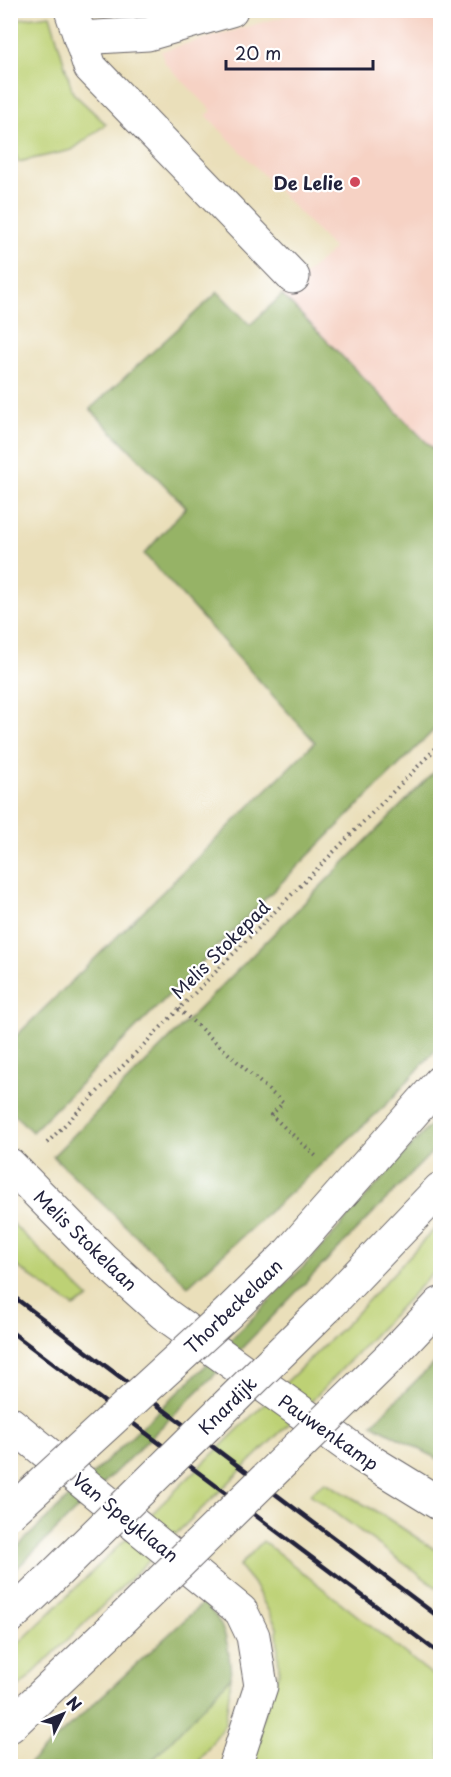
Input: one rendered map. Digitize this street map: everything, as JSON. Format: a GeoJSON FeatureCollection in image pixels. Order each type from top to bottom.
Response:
{"type":"FeatureCollection","features":[{"type":"Feature","properties":{"kind":"street"},"geometry":{"type":"LineString","coordinates":[[231,10],[148,34],[76,24],[90,68],[293,277]]}},
{"type":"Feature","properties":{"kind":"street","name":"Thorbeckelaan"},"geometry":{"type":"LineString","coordinates":[[10,1514],[229,1312],[289,1253],[441,1082]]}},
{"type":"Feature","properties":{"kind":"street","name":"Melis Stokelaan"},"geometry":{"type":"LineString","coordinates":[[14,1169],[103,1259],[163,1313]]}},
{"type":"Feature","properties":{"kind":"street","name":"Knardijk"},"geometry":{"type":"LineString","coordinates":[[10,1617],[326,1308],[441,1189]]}},
{"type":"Feature","properties":{"kind":"street"},"geometry":{"type":"LineString","coordinates":[[10,1726],[391,1356],[441,1304]]}},
{"type":"Feature","properties":{"kind":"street","name":"Pauwenkamp"},"geometry":{"type":"LineString","coordinates":[[163,1313],[362,1456],[441,1503]]}},
{"type":"Feature","properties":{"kind":"street","name":"Van Speyklaan"},"geometry":{"type":"LineString","coordinates":[[10,1422],[241,1611],[253,1636],[261,1686],[235,1767]]}},
{"type":"Feature","properties":{"kind":"path","name":"Melis Stokepad"},"geometry":{"type":"LineString","coordinates":[[14,1169],[179,1009],[441,744]]}},
{"type":"Feature","properties":{"kind":"path"},"geometry":{"type":"LineString","coordinates":[[179,1009],[283,1102],[271,1115],[311,1152]]}},
{"type":"Feature","properties":{"kind":"shaded area","name":"De Lelie"},"geometry":{"type":"Polygon","coordinates":[[[398,10],[403,12],[440,11],[440,456],[282,295],[334,249],[206,115],[212,111],[164,62],[161,51],[303,11],[398,10]]]}},
{"type":"Feature","properties":{"kind":"green space"},"geometry":{"type":"Polygon","coordinates":[[[108,11],[159,11],[127,20],[108,11]]]}},
{"type":"Feature","properties":{"kind":"green space"},"geometry":{"type":"Polygon","coordinates":[[[50,15],[73,93],[106,124],[72,150],[18,162],[11,141],[11,20],[50,15]]]}},
{"type":"Feature","properties":{"kind":"green space"},"geometry":{"type":"Polygon","coordinates":[[[218,292],[250,325],[282,295],[440,456],[440,724],[32,1132],[11,1111],[11,1041],[315,742],[144,554],[186,507],[90,409],[218,292]]]}},
{"type":"Feature","properties":{"kind":"green space"},"geometry":{"type":"Polygon","coordinates":[[[440,766],[440,1045],[388,1103],[188,1286],[53,1156],[440,766]]]}},
{"type":"Feature","properties":{"kind":"green space"},"geometry":{"type":"Polygon","coordinates":[[[440,1114],[440,1144],[240,1350],[11,1574],[11,1553],[204,1367],[312,1258],[440,1114]]]}},
{"type":"Feature","properties":{"kind":"green space"},"geometry":{"type":"Polygon","coordinates":[[[11,1222],[89,1298],[74,1307],[11,1262],[11,1222]]]}},
{"type":"Feature","properties":{"kind":"green space"},"geometry":{"type":"Polygon","coordinates":[[[440,1223],[440,1265],[307,1406],[11,1695],[11,1651],[350,1320],[440,1223]]]}},
{"type":"Feature","properties":{"kind":"green space"},"geometry":{"type":"Polygon","coordinates":[[[440,1357],[440,1460],[372,1424],[440,1357]]]}},
{"type":"Feature","properties":{"kind":"green space"},"geometry":{"type":"Polygon","coordinates":[[[325,1482],[384,1516],[440,1553],[440,1590],[310,1494],[325,1482]]]}},
{"type":"Feature","properties":{"kind":"green space"},"geometry":{"type":"Polygon","coordinates":[[[263,1541],[440,1681],[440,1766],[250,1766],[260,1724],[279,1672],[277,1627],[253,1583],[239,1566],[263,1541]]]}},
{"type":"Feature","properties":{"kind":"green space"},"geometry":{"type":"Polygon","coordinates":[[[203,1603],[211,1610],[222,1627],[228,1646],[231,1677],[147,1766],[26,1766],[203,1603]]]}},
{"type":"Feature","properties":{"kind":"green space"},"geometry":{"type":"Polygon","coordinates":[[[231,1677],[225,1724],[196,1766],[147,1766],[231,1677]]]}},
{"type":"Feature","properties":{"kind":"railway"},"geometry":{"type":"LineString","coordinates":[[10,1294],[440,1618]]}},
{"type":"Feature","properties":{"kind":"railway"},"geometry":{"type":"LineString","coordinates":[[10,1331],[440,1654]]}},
{"type":"Feature","properties":{"kind":"place","name":"De Lelie"},"geometry":{"type":"Point","coordinates":[355,182]}}]}
